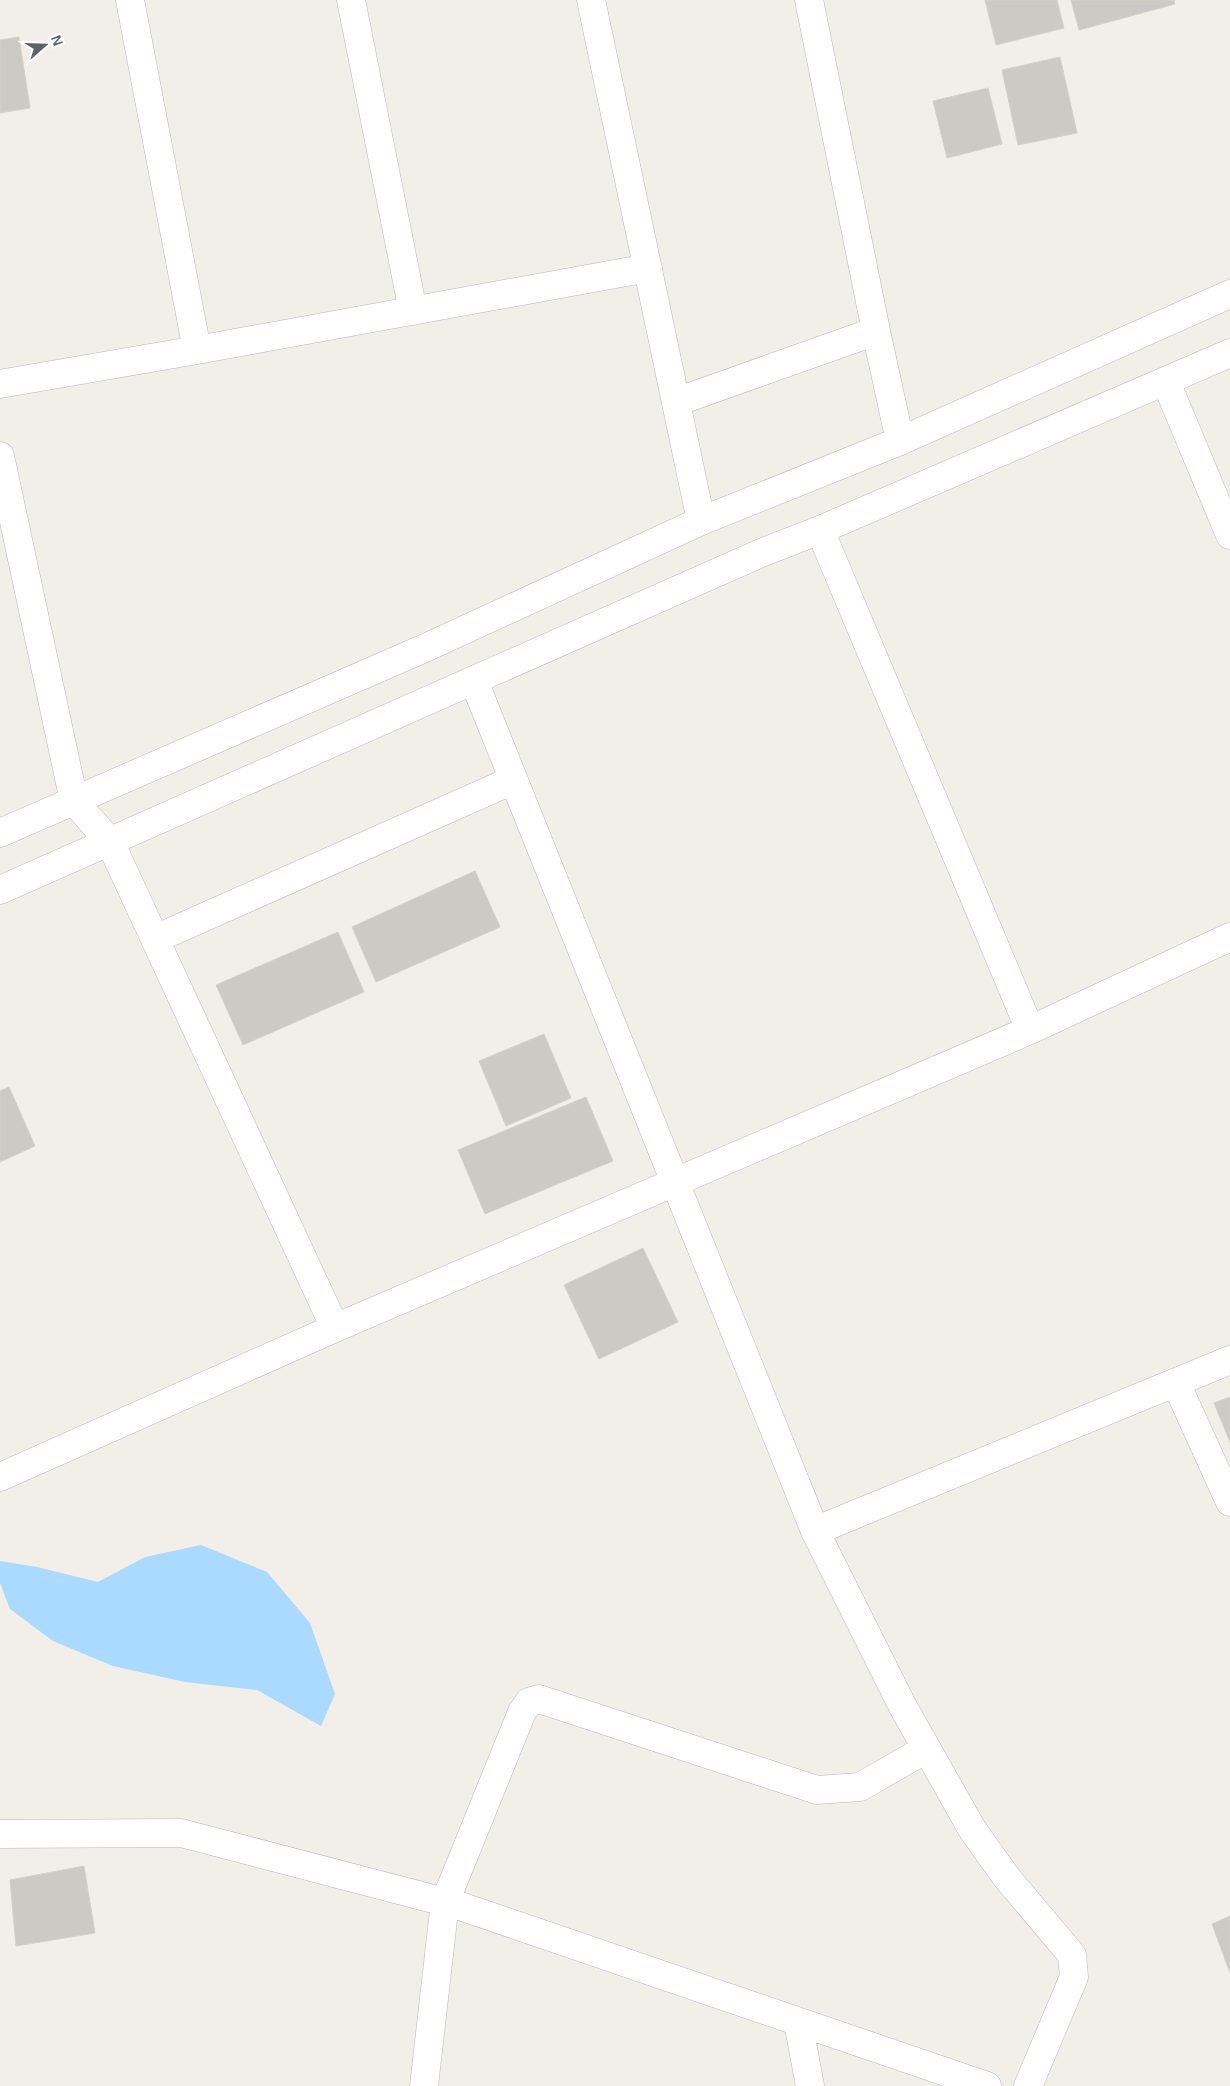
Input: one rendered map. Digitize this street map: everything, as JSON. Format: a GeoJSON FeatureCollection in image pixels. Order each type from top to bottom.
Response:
{"type":"FeatureCollection","features":[{"type":"Feature","properties":{"kind":"street"},"geometry":{"type":"LineString","coordinates":[[130,0],[197,350]]}},
{"type":"Feature","properties":{"kind":"street"},"geometry":{"type":"LineString","coordinates":[[351,0],[413,311]]}},
{"type":"Feature","properties":{"kind":"street"},"geometry":{"type":"LineString","coordinates":[[591,0],[701,521]]}},
{"type":"Feature","properties":{"kind":"street"},"geometry":{"type":"LineString","coordinates":[[809,0],[900,441]]}},
{"type":"Feature","properties":{"kind":"street"},"geometry":{"type":"LineString","coordinates":[[0,384],[648,268]]}},
{"type":"Feature","properties":{"kind":"street"},"geometry":{"type":"LineString","coordinates":[[0,833],[434,644],[701,521],[900,441],[1230,294]]}},
{"type":"Feature","properties":{"kind":"street"},"geometry":{"type":"LineString","coordinates":[[676,402],[876,330]]}},
{"type":"Feature","properties":{"kind":"street"},"geometry":{"type":"LineString","coordinates":[[0,890],[474,682],[761,553],[820,530],[1230,353]]}},
{"type":"Feature","properties":{"kind":"street"},"geometry":{"type":"LineString","coordinates":[[1166,382],[1230,535]]}},
{"type":"Feature","properties":{"kind":"street"},"geometry":{"type":"LineString","coordinates":[[0,456],[74,801],[110,842],[335,1328]]}},
{"type":"Feature","properties":{"kind":"street"},"geometry":{"type":"LineString","coordinates":[[820,530],[1030,1030]]}},
{"type":"Feature","properties":{"kind":"street"},"geometry":{"type":"LineString","coordinates":[[474,682],[815,1531],[926,1749],[972,1829],[1007,1878],[1072,1955],[1074,1977],[1028,2086]]}},
{"type":"Feature","properties":{"kind":"street"},"geometry":{"type":"LineString","coordinates":[[155,939],[514,780]]}},
{"type":"Feature","properties":{"kind":"street"},"geometry":{"type":"LineString","coordinates":[[0,1477],[335,1328],[1030,1030],[1230,937]]}},
{"type":"Feature","properties":{"kind":"street"},"geometry":{"type":"LineString","coordinates":[[815,1531],[1230,1360]]}},
{"type":"Feature","properties":{"kind":"street"},"geometry":{"type":"LineString","coordinates":[[1176,1383],[1230,1502]]}},
{"type":"Feature","properties":{"kind":"street"},"geometry":{"type":"LineString","coordinates":[[424,2086],[445,1902],[522,1712],[529,1702],[539,1699],[817,1790],[860,1787],[926,1749]]}},
{"type":"Feature","properties":{"kind":"street"},"geometry":{"type":"LineString","coordinates":[[0,1834],[181,1833],[445,1902],[987,2086]]}},
{"type":"Feature","properties":{"kind":"street"},"geometry":{"type":"LineString","coordinates":[[798,2022],[810,2086]]}},
{"type":"Feature","properties":{"kind":"water"},"geometry":{"type":"Polygon","coordinates":[[[201,1545],[267,1572],[310,1623],[335,1694],[321,1726],[257,1690],[185,1682],[113,1666],[53,1641],[10,1609],[0,1583],[0,1561],[37,1567],[98,1582],[145,1557],[201,1545]]]}},
{"type":"Feature","properties":{"kind":"building"},"geometry":{"type":"Polygon","coordinates":[[[985,0],[1057,0],[1064,28],[996,45],[985,0]]]}},
{"type":"Feature","properties":{"kind":"building"},"geometry":{"type":"Polygon","coordinates":[[[1071,0],[1174,0],[1175,4],[1079,30],[1071,0]]]}},
{"type":"Feature","properties":{"kind":"building"},"geometry":{"type":"Polygon","coordinates":[[[19,37],[30,108],[0,113],[0,40],[19,37]]]}},
{"type":"Feature","properties":{"kind":"building"},"geometry":{"type":"Polygon","coordinates":[[[1060,57],[1077,133],[1018,145],[1002,70],[1060,57]]]}},
{"type":"Feature","properties":{"kind":"building"},"geometry":{"type":"Polygon","coordinates":[[[988,88],[1002,144],[947,158],[933,101],[988,88]]]}},
{"type":"Feature","properties":{"kind":"building"},"geometry":{"type":"Polygon","coordinates":[[[475,871],[500,927],[376,982],[352,927],[475,871]]]}},
{"type":"Feature","properties":{"kind":"building"},"geometry":{"type":"Polygon","coordinates":[[[338,932],[364,992],[243,1045],[216,985],[338,932]]]}},
{"type":"Feature","properties":{"kind":"building"},"geometry":{"type":"Polygon","coordinates":[[[544,1034],[571,1098],[506,1126],[479,1061],[544,1034]]]}},
{"type":"Feature","properties":{"kind":"building"},"geometry":{"type":"Polygon","coordinates":[[[9,1087],[35,1146],[0,1162],[0,1091],[9,1087]]]}},
{"type":"Feature","properties":{"kind":"building"},"geometry":{"type":"Polygon","coordinates":[[[586,1097],[613,1161],[485,1214],[458,1150],[586,1097]]]}},
{"type":"Feature","properties":{"kind":"building"},"geometry":{"type":"Polygon","coordinates":[[[643,1248],[678,1322],[599,1359],[564,1285],[643,1248]]]}},
{"type":"Feature","properties":{"kind":"building"},"geometry":{"type":"Polygon","coordinates":[[[1230,1397],[1230,1442],[1214,1403],[1230,1397]]]}},
{"type":"Feature","properties":{"kind":"building"},"geometry":{"type":"Polygon","coordinates":[[[84,1866],[95,1933],[16,1946],[10,1880],[84,1866]]]}},
{"type":"Feature","properties":{"kind":"building"},"geometry":{"type":"Polygon","coordinates":[[[1230,1916],[1230,1973],[1212,1924],[1230,1916]]]}}]}
